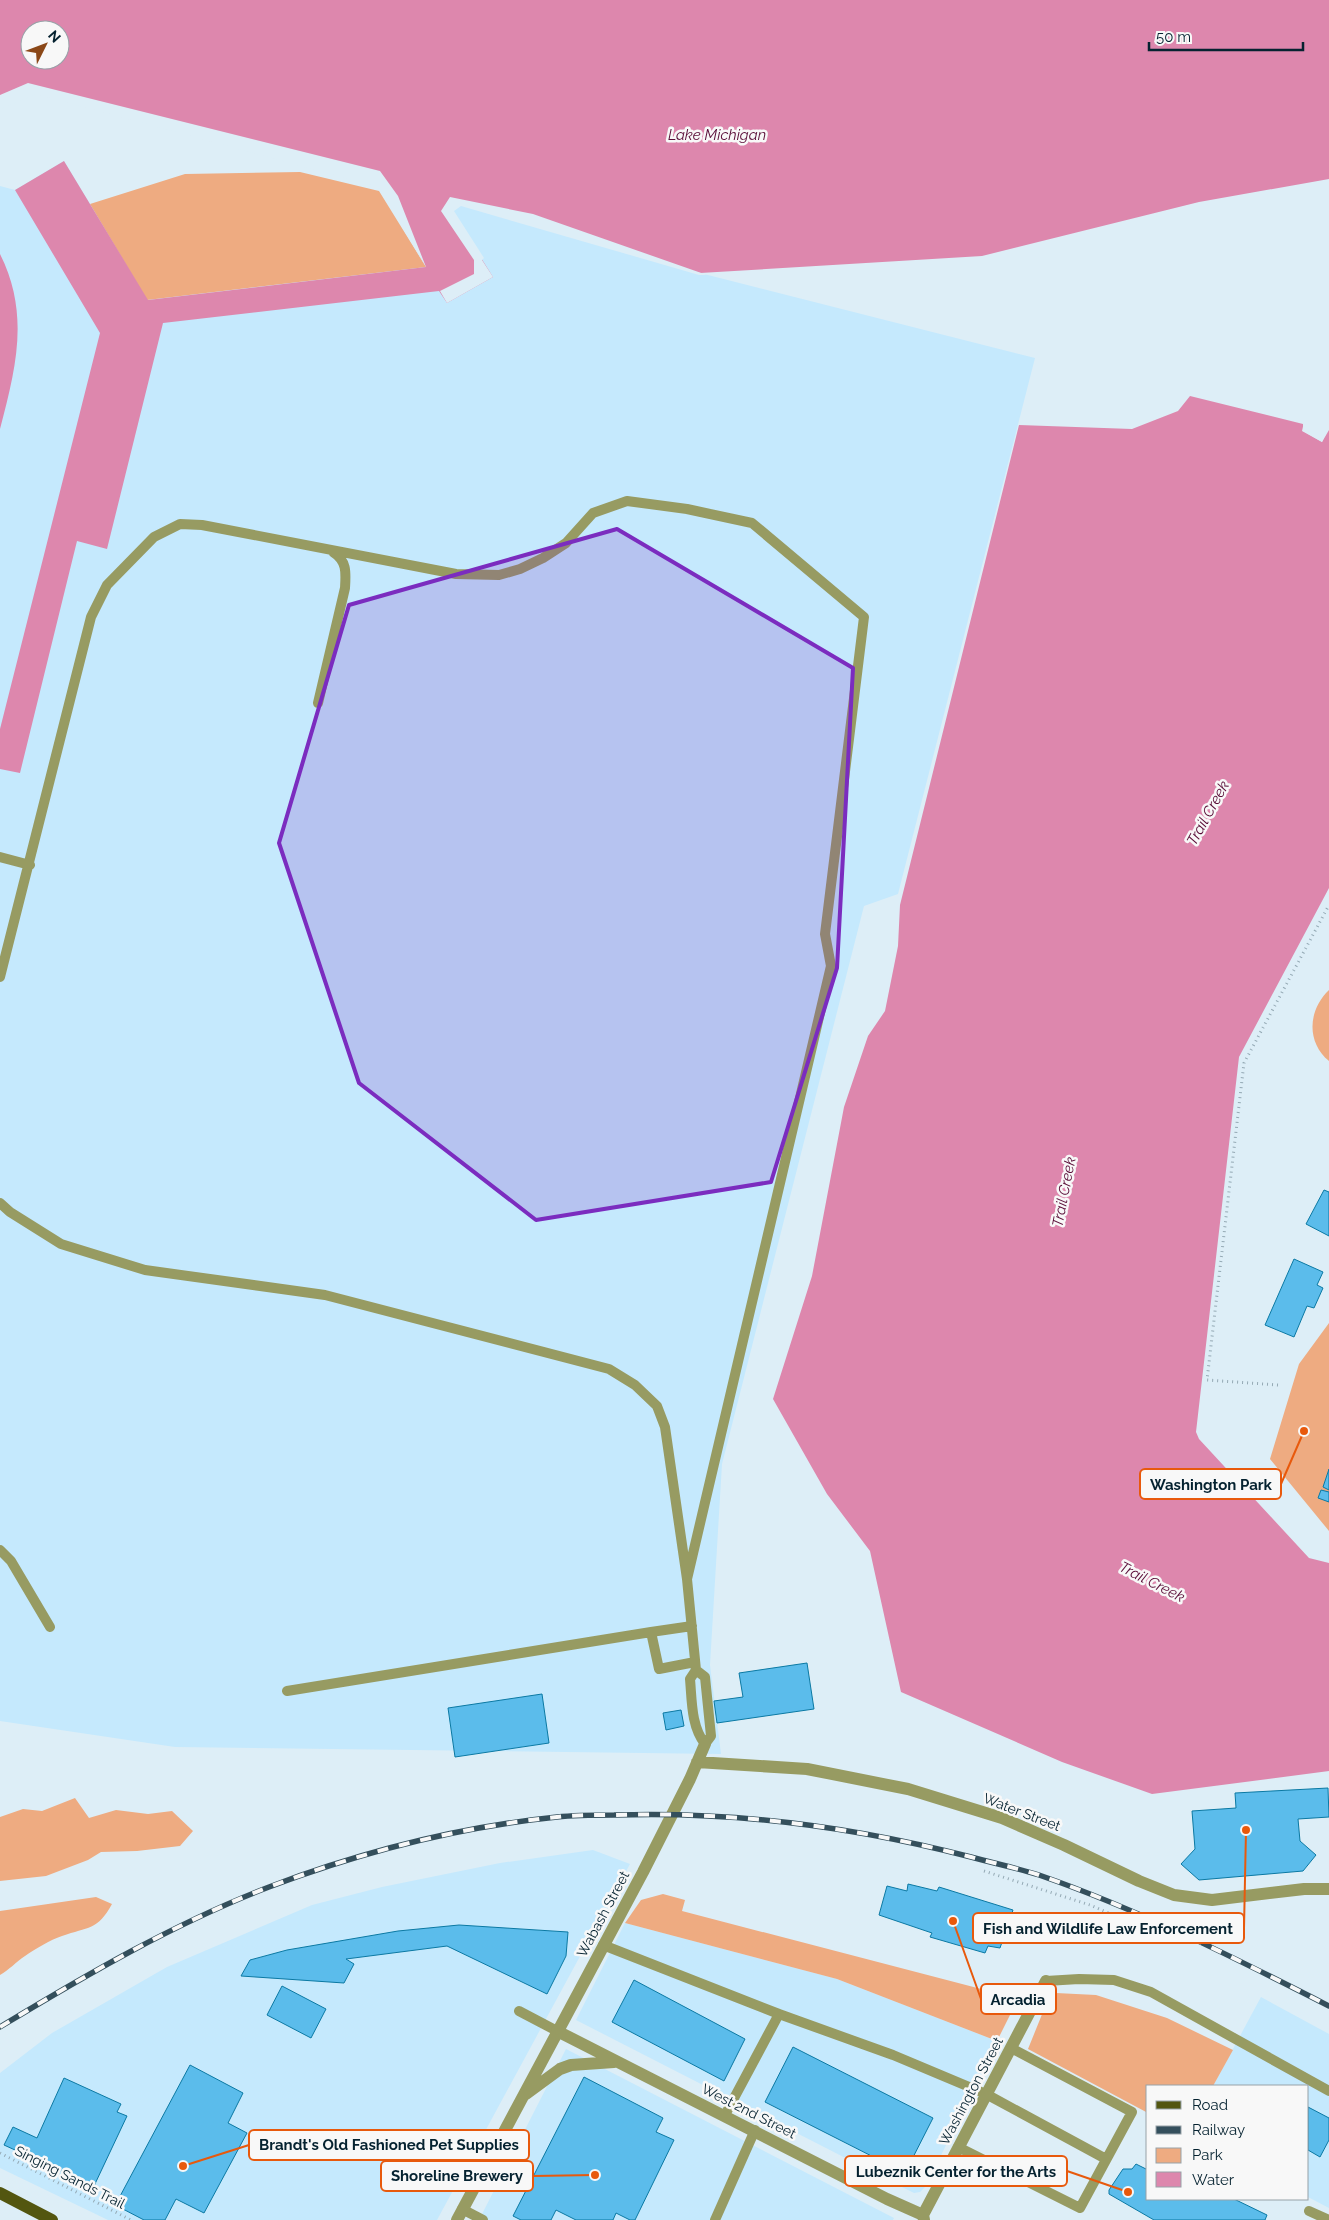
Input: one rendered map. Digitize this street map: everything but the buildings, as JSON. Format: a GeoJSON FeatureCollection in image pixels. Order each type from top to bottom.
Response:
{"type":"FeatureCollection","features":[{"type":"Feature","properties":{"kind":"main road"},"geometry":{"type":"LineString","coordinates":[[0,2193],[52,2220]]}},
{"type":"Feature","properties":{"kind":"street","name":"Wabash Street"},"geometry":{"type":"LineString","coordinates":[[460,2214],[643,1872],[705,1744]]}},
{"type":"Feature","properties":{"kind":"street","name":"Water Street"},"geometry":{"type":"LineString","coordinates":[[697,1762],[807,1769],[908,1789],[1002,1818],[1064,1844],[1139,1881],[1174,1894],[1212,1900],[1304,1889],[1329,1889]]}},
{"type":"Feature","properties":{"kind":"street","name":"Washington Street"},"geometry":{"type":"LineString","coordinates":[[923,2217],[1046,1981]]}},
{"type":"Feature","properties":{"kind":"street","name":"West 2nd Street"},"geometry":{"type":"LineString","coordinates":[[557,2031],[923,2217]]}},
{"type":"Feature","properties":{"kind":"street","name":"Wabash Street"},"geometry":{"type":"LineString","coordinates":[[522,2097],[560,2069],[571,2064],[616,2062]]}},
{"type":"Feature","properties":{"kind":"lane"},"geometry":{"type":"LineString","coordinates":[[0,976],[30,865],[91,617],[107,585],[127,562],[154,536],[180,524],[202,525],[456,574],[499,575],[520,569],[543,558],[566,543],[593,513],[627,501],[687,509],[752,523],[864,617],[825,934],[831,966],[687,1579]]}},
{"type":"Feature","properties":{"kind":"lane"},"geometry":{"type":"LineString","coordinates":[[318,703],[345,588],[346,570],[341,557],[332,551]]}},
{"type":"Feature","properties":{"kind":"lane"},"geometry":{"type":"LineString","coordinates":[[0,857],[30,865]]}},
{"type":"Feature","properties":{"kind":"lane"},"geometry":{"type":"LineString","coordinates":[[0,1203],[10,1212],[61,1244],[145,1270],[325,1295],[609,1369],[635,1384],[657,1406],[668,1442],[687,1579],[696,1666],[690,1678],[693,1712],[696,1733],[705,1744],[711,1736],[705,1677],[696,1666]]}},
{"type":"Feature","properties":{"kind":"lane"},"geometry":{"type":"LineString","coordinates":[[0,1550],[11,1561],[50,1627]]}},
{"type":"Feature","properties":{"kind":"lane"},"geometry":{"type":"LineString","coordinates":[[287,1692],[692,1626]]}},
{"type":"Feature","properties":{"kind":"lane"},"geometry":{"type":"LineString","coordinates":[[651,1632],[659,1669],[696,1666]]}},
{"type":"Feature","properties":{"kind":"lane"},"geometry":{"type":"LineString","coordinates":[[603,1946],[779,2014],[893,2055],[986,2094],[1106,2159]]}},
{"type":"Feature","properties":{"kind":"lane"},"geometry":{"type":"LineString","coordinates":[[1046,1981],[1114,1980],[1151,1992],[1329,2091]]}},
{"type":"Feature","properties":{"kind":"lane"},"geometry":{"type":"LineString","coordinates":[[519,2011],[557,2031]]}},
{"type":"Feature","properties":{"kind":"lane"},"geometry":{"type":"LineString","coordinates":[[725,2115],[779,2014]]}},
{"type":"Feature","properties":{"kind":"lane"},"geometry":{"type":"LineString","coordinates":[[958,2147],[1080,2208],[1132,2112],[1011,2048]]}},
{"type":"Feature","properties":{"kind":"lane"},"geometry":{"type":"LineString","coordinates":[[715,2220],[754,2130]]}},
{"type":"Feature","properties":{"kind":"lane"},"geometry":{"type":"LineString","coordinates":[[1309,2211],[1329,2220]]}},
{"type":"Feature","properties":{"kind":"lane"},"geometry":{"type":"LineString","coordinates":[[460,2214],[483,2220]]}},
{"type":"Feature","properties":{"kind":"path"},"geometry":{"type":"LineString","coordinates":[[1278,1385],[1207,1380],[1244,1063],[1329,905]]}},
{"type":"Feature","properties":{"kind":"path"},"geometry":{"type":"LineString","coordinates":[[984,1872],[1090,1905],[1167,1938]]}},
{"type":"Feature","properties":{"kind":"path","name":"Singing Sands Trail"},"geometry":{"type":"LineString","coordinates":[[0,2154],[130,2220]]}},
{"type":"Feature","properties":{"kind":"highlighted area"},"geometry":{"type":"Polygon","coordinates":[[[617,529],[853,668],[837,968],[771,1182],[536,1220],[359,1083],[279,843],[349,605],[617,529]]]}},
{"type":"Feature","properties":{"kind":"shaded area"},"geometry":{"type":"Polygon","coordinates":[[[64,161],[148,300],[426,267],[447,303],[450,211],[460,203],[700,273],[1035,358],[898,894],[864,906],[722,1464],[710,1665],[721,1754],[175,1747],[0,1721],[0,186],[15,190],[64,161]]]}},
{"type":"Feature","properties":{"kind":"shaded area"},"geometry":{"type":"Polygon","coordinates":[[[593,1850],[630,1864],[437,2220],[108,2220],[0,2168],[0,2073],[52,2033],[167,1967],[312,1905],[382,1887],[500,1863],[593,1850]]]}},
{"type":"Feature","properties":{"kind":"shaded area"},"geometry":{"type":"Polygon","coordinates":[[[625,1923],[837,1979],[997,2041],[926,2186],[920,2192],[914,2193],[576,2020],[625,1923]]]}},
{"type":"Feature","properties":{"kind":"shaded area"},"geometry":{"type":"Polygon","coordinates":[[[1261,1997],[1329,2034],[1329,2208],[1309,2198],[1309,2085],[1214,2085],[1261,1997]]]}},
{"type":"Feature","properties":{"kind":"shaded area"},"geometry":{"type":"Polygon","coordinates":[[[566,2049],[894,2218],[893,2220],[479,2220],[566,2049]]]}},
{"type":"Feature","properties":{"kind":"green space"},"geometry":{"type":"Polygon","coordinates":[[[300,172],[379,191],[426,267],[147,300],[90,204],[185,174],[300,172]]]}},
{"type":"Feature","properties":{"kind":"green space"},"geometry":{"type":"Polygon","coordinates":[[[1329,990],[1329,1061],[1316,1045],[1312,1026],[1317,1007],[1329,990]]]}},
{"type":"Feature","properties":{"kind":"green space"},"geometry":{"type":"Polygon","coordinates":[[[1329,1323],[1329,1531],[1270,1459],[1299,1364],[1329,1323]]]}},
{"type":"Feature","properties":{"kind":"green space"},"geometry":{"type":"Polygon","coordinates":[[[75,1798],[89,1818],[116,1810],[148,1814],[172,1811],[193,1831],[180,1846],[137,1851],[101,1852],[88,1860],[46,1876],[0,1881],[0,1817],[23,1809],[42,1811],[75,1798]]]}},
{"type":"Feature","properties":{"kind":"green space"},"geometry":{"type":"Polygon","coordinates":[[[663,1894],[685,1900],[682,1911],[1008,1996],[1017,2001],[997,2041],[837,1979],[625,1923],[641,1900],[663,1894]]]}},
{"type":"Feature","properties":{"kind":"green space"},"geometry":{"type":"Polygon","coordinates":[[[96,1897],[112,1904],[102,1919],[86,1929],[48,1942],[0,1975],[0,1911],[96,1897]]]}},
{"type":"Feature","properties":{"kind":"green space"},"geometry":{"type":"Polygon","coordinates":[[[1056,1993],[1096,1995],[1167,2018],[1233,2050],[1214,2085],[1146,2085],[1146,2112],[1028,2049],[1047,2002],[1052,2000],[1056,1993]]]}},
{"type":"Feature","properties":{"kind":"water","name":"Lake Michigan"},"geometry":{"type":"Polygon","coordinates":[[[0,0],[1329,0],[1329,179],[1199,202],[982,256],[700,273],[460,203],[451,210],[493,277],[447,303],[439,291],[163,323],[107,549],[77,541],[20,773],[0,769],[0,729],[100,333],[15,190],[64,161],[148,300],[426,267],[379,184],[36,92],[0,106],[0,0]]]}},
{"type":"Feature","properties":{"kind":"water"},"geometry":{"type":"Polygon","coordinates":[[[0,254],[15,298],[17,341],[11,384],[0,429],[0,254]]]}},
{"type":"Feature","properties":{"kind":"water","name":"Trail Creek"},"geometry":{"type":"Polygon","coordinates":[[[1190,396],[1303,424],[1303,431],[1322,442],[1329,430],[1329,888],[1239,1057],[1196,1432],[1199,1439],[1309,1558],[1329,1563],[1329,1771],[1152,1794],[1062,1762],[901,1692],[870,1551],[827,1494],[773,1399],[812,1276],[844,1107],[868,1036],[885,1011],[898,946],[900,905],[1019,425],[1132,429],[1178,411],[1190,396]]]}},
{"type":"Feature","properties":{"kind":"pier"},"geometry":{"type":"Polygon","coordinates":[[[28,83],[380,171],[398,196],[426,267],[378,187],[36,94],[0,109],[0,95],[28,83]]]}},
{"type":"Feature","properties":{"kind":"pier"},"geometry":{"type":"Polygon","coordinates":[[[450,197],[533,214],[707,275],[699,275],[461,206],[454,211],[484,258],[482,260],[493,277],[447,303],[440,291],[474,274],[474,260],[441,211],[450,197]]]}},
{"type":"Feature","properties":{"kind":"pier"},"geometry":{"type":"Polygon","coordinates":[[[1304,422],[1305,429],[1321,438],[1329,427],[1322,442],[1302,431],[1304,422]]]}},
{"type":"Feature","properties":{"kind":"railway"},"geometry":{"type":"LineString","coordinates":[[0,2027],[98,1969],[165,1933],[234,1901],[304,1874],[375,1852],[447,1834],[520,1821],[593,1815],[659,1814],[794,1823],[883,1837],[1014,1868],[1039,1875],[1114,1903],[1223,1953],[1329,2006]]}},
{"type":"Feature","properties":{"kind":"place","name":"Washington Park"},"geometry":{"type":"Point","coordinates":[1304,1431]}},
{"type":"Feature","properties":{"kind":"place","name":"Fish and Wildlife Law Enforcement"},"geometry":{"type":"Point","coordinates":[1246,1830]}},
{"type":"Feature","properties":{"kind":"place","name":"Arcadia"},"geometry":{"type":"Point","coordinates":[953,1921]}},
{"type":"Feature","properties":{"kind":"place","name":"Brandt's Old Fashioned Pet Supplies"},"geometry":{"type":"Point","coordinates":[183,2166]}},
{"type":"Feature","properties":{"kind":"place","name":"Shoreline Brewery"},"geometry":{"type":"Point","coordinates":[595,2175]}},
{"type":"Feature","properties":{"kind":"place","name":"Lubeznik Center for the Arts"},"geometry":{"type":"Point","coordinates":[1128,2192]}}]}
